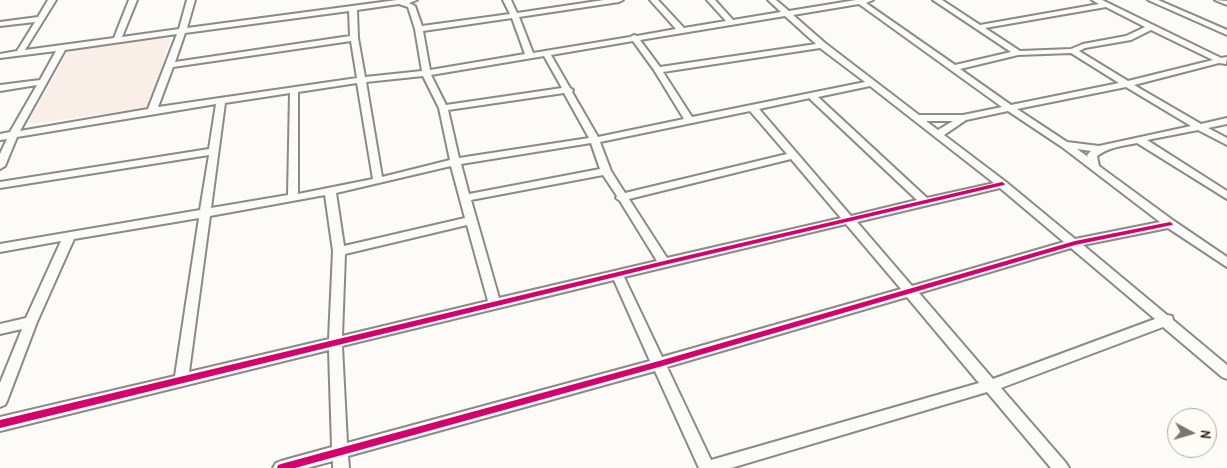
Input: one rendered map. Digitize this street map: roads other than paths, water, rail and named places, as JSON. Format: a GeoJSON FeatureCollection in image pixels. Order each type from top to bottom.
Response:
{"type":"FeatureCollection","features":[{"type":"Feature","properties":{"kind":"street"},"geometry":{"type":"LineString","coordinates":[[19,54],[52,0]]}},
{"type":"Feature","properties":{"kind":"street"},"geometry":{"type":"LineString","coordinates":[[117,40],[133,0]]}},
{"type":"Feature","properties":{"kind":"street"},"geometry":{"type":"LineString","coordinates":[[152,111],[192,0]]}},
{"type":"Feature","properties":{"kind":"street"},"geometry":{"type":"LineString","coordinates":[[0,56],[182,32],[353,7],[374,2],[413,0]]}},
{"type":"Feature","properties":{"kind":"street"},"geometry":{"type":"LineString","coordinates":[[507,0],[529,54]]}},
{"type":"Feature","properties":{"kind":"street"},"geometry":{"type":"LineString","coordinates":[[420,29],[619,0]]}},
{"type":"Feature","properties":{"kind":"street"},"geometry":{"type":"LineString","coordinates":[[654,0],[681,30]]}},
{"type":"Feature","properties":{"kind":"street"},"geometry":{"type":"LineString","coordinates":[[711,0],[732,22]]}},
{"type":"Feature","properties":{"kind":"street"},"geometry":{"type":"LineString","coordinates":[[937,0],[1018,53]]}},
{"type":"Feature","properties":{"kind":"street"},"geometry":{"type":"LineString","coordinates":[[1096,0],[1150,28],[1225,61]]}},
{"type":"Feature","properties":{"kind":"street"},"geometry":{"type":"LineString","coordinates":[[1152,0],[1227,34]]}},
{"type":"Feature","properties":{"kind":"street"},"geometry":{"type":"LineString","coordinates":[[1219,0],[1227,3]]}},
{"type":"Feature","properties":{"kind":"street"},"geometry":{"type":"LineString","coordinates":[[0,137],[152,111],[426,72],[865,1],[1009,108],[1065,145],[1170,224],[1227,263]]}},
{"type":"Feature","properties":{"kind":"street"},"geometry":{"type":"LineString","coordinates":[[398,2],[412,6],[420,29],[426,72],[443,108],[455,162],[495,305]]}},
{"type":"Feature","properties":{"kind":"street"},"geometry":{"type":"LineString","coordinates":[[775,2],[822,45],[919,118],[1075,243],[1227,372]]}},
{"type":"Feature","properties":{"kind":"street"},"geometry":{"type":"LineString","coordinates":[[979,27],[1107,5]]}},
{"type":"Feature","properties":{"kind":"street"},"geometry":{"type":"LineString","coordinates":[[353,7],[354,38],[378,181]]}},
{"type":"Feature","properties":{"kind":"street"},"geometry":{"type":"LineString","coordinates":[[0,24],[42,19]]}},
{"type":"Feature","properties":{"kind":"street"},"geometry":{"type":"LineString","coordinates":[[954,68],[1018,53],[1074,51],[1083,46],[1128,38],[1150,28]]}},
{"type":"Feature","properties":{"kind":"street"},"geometry":{"type":"LineString","coordinates":[[634,37],[658,70],[689,120]]}},
{"type":"Feature","properties":{"kind":"street"},"geometry":{"type":"LineString","coordinates":[[170,65],[354,38]]}},
{"type":"Feature","properties":{"kind":"street"},"geometry":{"type":"LineString","coordinates":[[658,70],[822,45]]}},
{"type":"Feature","properties":{"kind":"street"},"geometry":{"type":"LineString","coordinates":[[0,166],[13,135],[62,48]]}},
{"type":"Feature","properties":{"kind":"street"},"geometry":{"type":"LineString","coordinates":[[1074,51],[1126,84],[1227,142]]}},
{"type":"Feature","properties":{"kind":"street"},"geometry":{"type":"LineString","coordinates":[[546,53],[569,90],[595,140],[606,171],[621,198],[664,263]]}},
{"type":"Feature","properties":{"kind":"street"},"geometry":{"type":"LineString","coordinates":[[919,118],[963,118],[1225,61]]}},
{"type":"Feature","properties":{"kind":"street"},"geometry":{"type":"LineString","coordinates":[[0,88],[43,82]]}},
{"type":"Feature","properties":{"kind":"street"},"geometry":{"type":"LineString","coordinates":[[0,248],[330,191],[455,162],[595,140],[813,97],[872,83]]}},
{"type":"Feature","properties":{"kind":"street"},"geometry":{"type":"LineString","coordinates":[[443,108],[569,90]]}},
{"type":"Feature","properties":{"kind":"street"},"geometry":{"type":"LineString","coordinates":[[293,198],[294,91]]}},
{"type":"Feature","properties":{"kind":"street"},"geometry":{"type":"LineString","coordinates":[[813,97],[924,201]]}},
{"type":"Feature","properties":{"kind":"street"},"geometry":{"type":"LineString","coordinates":[[181,380],[221,102]]}},
{"type":"Feature","properties":{"kind":"street"},"geometry":{"type":"LineString","coordinates":[[753,108],[992,385],[1061,468]]}},
{"type":"Feature","properties":{"kind":"street"},"geometry":{"type":"LineString","coordinates":[[937,134],[963,118]]}},
{"type":"Feature","properties":{"kind":"street"},"geometry":{"type":"LineString","coordinates":[[1095,169],[1092,155],[1100,149],[1227,120]]}},
{"type":"Feature","properties":{"kind":"street"},"geometry":{"type":"LineString","coordinates":[[1140,140],[1227,196]]}},
{"type":"Feature","properties":{"kind":"street"},"geometry":{"type":"LineString","coordinates":[[1065,145],[1100,149]]}},
{"type":"Feature","properties":{"kind":"street"},"geometry":{"type":"LineString","coordinates":[[0,185],[213,151]]}},
{"type":"Feature","properties":{"kind":"street"},"geometry":{"type":"LineString","coordinates":[[621,198],[794,155]]}},
{"type":"Feature","properties":{"kind":"street"},"geometry":{"type":"LineString","coordinates":[[466,198],[606,171]]}},
{"type":"Feature","properties":{"kind":"street"},"geometry":{"type":"LineString","coordinates":[[0,424],[617,274],[1002,184]]}},
{"type":"Feature","properties":{"kind":"street"},"geometry":{"type":"LineString","coordinates":[[330,191],[339,251],[335,343],[341,468]]}},
{"type":"Feature","properties":{"kind":"street"},"geometry":{"type":"LineString","coordinates":[[339,251],[472,220]]}},
{"type":"Feature","properties":{"kind":"street"},"geometry":{"type":"LineString","coordinates":[[281,468],[659,364],[1075,243],[1170,224]]}},
{"type":"Feature","properties":{"kind":"street"},"geometry":{"type":"LineString","coordinates":[[0,401],[31,322],[70,235]]}},
{"type":"Feature","properties":{"kind":"street"},"geometry":{"type":"LineString","coordinates":[[617,274],[707,468],[992,385],[1167,320]]}},
{"type":"Feature","properties":{"kind":"street"},"geometry":{"type":"LineString","coordinates":[[0,328],[31,322]]}}]}
